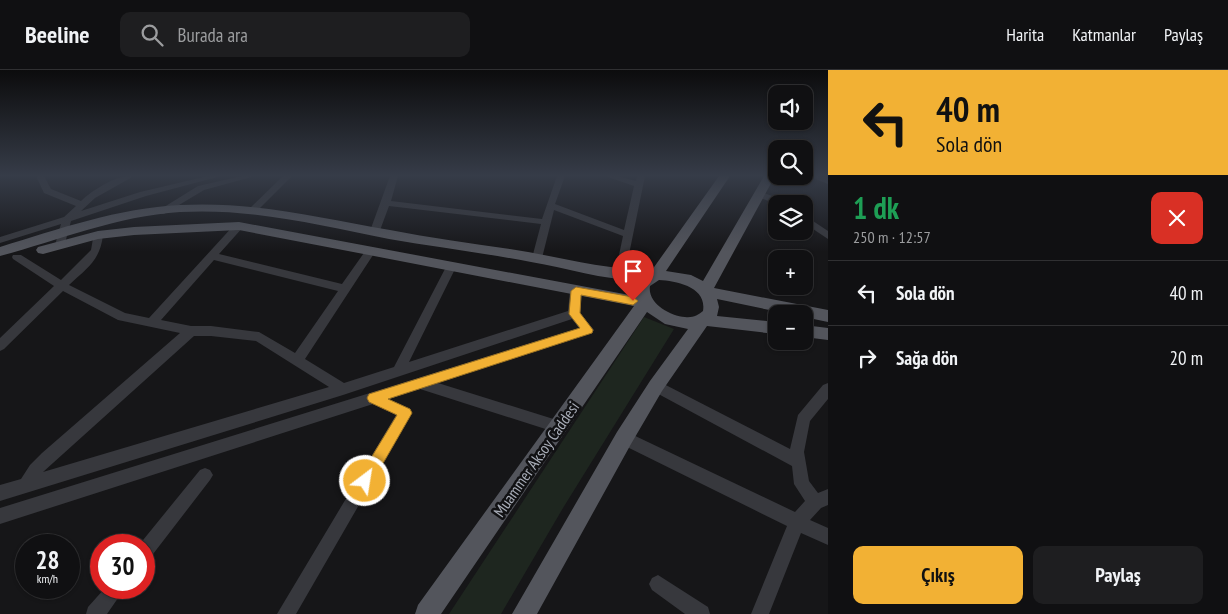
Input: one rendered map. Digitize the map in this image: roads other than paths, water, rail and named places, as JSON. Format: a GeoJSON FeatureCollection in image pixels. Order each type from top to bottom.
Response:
{"type":"FeatureCollection","features":[{"type":"Feature","properties":{"kind":"main road"},"geometry":{"type":"LineString","coordinates":[[645,303],[640,289],[642,283],[655,276],[706,201]]}},
{"type":"Feature","properties":{"kind":"main road"},"geometry":{"type":"LineString","coordinates":[[705,292],[755,201]]}},
{"type":"Feature","properties":{"kind":"main road"},"geometry":{"type":"LineString","coordinates":[[0,263],[112,219],[204,208],[275,212],[620,274],[664,275],[686,279],[705,292],[709,298],[712,310],[656,386],[624,438],[524,614]]}},
{"type":"Feature","properties":{"kind":"main road"},"geometry":{"type":"LineString","coordinates":[[0,252],[33,242],[134,230],[239,226],[645,303],[662,316],[672,320],[694,323],[703,320],[768,327]]}},
{"type":"Feature","properties":{"kind":"main road"},"geometry":{"type":"LineString","coordinates":[[705,292],[828,316]]}},
{"type":"Feature","properties":{"kind":"main road","name":"Muammer Aksoy Caddesi"},"geometry":{"type":"LineString","coordinates":[[427,614],[645,303]]}},
{"type":"Feature","properties":{"kind":"main road"},"geometry":{"type":"LineString","coordinates":[[813,332],[828,334]]}},
{"type":"Feature","properties":{"kind":"street"},"geometry":{"type":"LineString","coordinates":[[74,201],[82,205]]}},
{"type":"Feature","properties":{"kind":"street"},"geometry":{"type":"LineString","coordinates":[[61,239],[67,219],[86,201]]}},
{"type":"Feature","properties":{"kind":"street"},"geometry":{"type":"LineString","coordinates":[[0,240],[121,201]]}},
{"type":"Feature","properties":{"kind":"street"},"geometry":{"type":"LineString","coordinates":[[161,212],[179,201]]}},
{"type":"Feature","properties":{"kind":"street"},"geometry":{"type":"LineString","coordinates":[[252,211],[262,201]]}},
{"type":"Feature","properties":{"kind":"street"},"geometry":{"type":"LineString","coordinates":[[537,258],[551,201]]}},
{"type":"Feature","properties":{"kind":"street"},"geometry":{"type":"LineString","coordinates":[[620,274],[636,201]]}},
{"type":"Feature","properties":{"kind":"street"},"geometry":{"type":"LineString","coordinates":[[375,231],[386,203],[546,222]]}},
{"type":"Feature","properties":{"kind":"street"},"geometry":{"type":"LineString","coordinates":[[550,205],[629,235]]}},
{"type":"Feature","properties":{"kind":"street"},"geometry":{"type":"LineString","coordinates":[[813,225],[828,236]]}},
{"type":"Feature","properties":{"kind":"street"},"geometry":{"type":"LineString","coordinates":[[152,323],[239,226]]}},
{"type":"Feature","properties":{"kind":"street"},"geometry":{"type":"LineString","coordinates":[[0,228],[33,242]]}},
{"type":"Feature","properties":{"kind":"street"},"geometry":{"type":"LineString","coordinates":[[0,346],[90,258],[96,250],[98,235]]}},
{"type":"Feature","properties":{"kind":"street"},"geometry":{"type":"LineString","coordinates":[[297,360],[370,252]]}},
{"type":"Feature","properties":{"kind":"street"},"geometry":{"type":"LineString","coordinates":[[212,256],[344,289]]}},
{"type":"Feature","properties":{"kind":"street"},"geometry":{"type":"LineString","coordinates":[[17,257],[62,286],[122,317],[191,331],[211,331],[259,337],[343,389]]}},
{"type":"Feature","properties":{"kind":"street"},"geometry":{"type":"LineString","coordinates":[[399,370],[451,267]]}},
{"type":"Feature","properties":{"kind":"street"},"geometry":{"type":"LineString","coordinates":[[0,516],[588,330],[574,314],[576,291]]}},
{"type":"Feature","properties":{"kind":"street"},"geometry":{"type":"LineString","coordinates":[[0,493],[343,389],[574,314]]}},
{"type":"Feature","properties":{"kind":"street"},"geometry":{"type":"LineString","coordinates":[[27,484],[35,470],[47,458],[191,331]]}},
{"type":"Feature","properties":{"kind":"street"},"geometry":{"type":"LineString","coordinates":[[420,383],[558,428]]}},
{"type":"Feature","properties":{"kind":"street"},"geometry":{"type":"LineString","coordinates":[[656,386],[798,462]]}},
{"type":"Feature","properties":{"kind":"street"},"geometry":{"type":"LineString","coordinates":[[760,614],[797,522],[822,499],[802,484],[797,452],[803,418],[828,389]]}},
{"type":"Feature","properties":{"kind":"street"},"geometry":{"type":"LineString","coordinates":[[286,614],[405,413],[374,398]]}},
{"type":"Feature","properties":{"kind":"street"},"geometry":{"type":"LineString","coordinates":[[624,438],[828,537]]}},
{"type":"Feature","properties":{"kind":"street"},"geometry":{"type":"LineString","coordinates":[[155,538],[205,475]]}},
{"type":"Feature","properties":{"kind":"street"},"geometry":{"type":"LineString","coordinates":[[658,584],[701,614]]}},
{"type":"Feature","properties":{"kind":"street"},"geometry":{"type":"LineString","coordinates":[[94,614],[107,599]]}}]}
